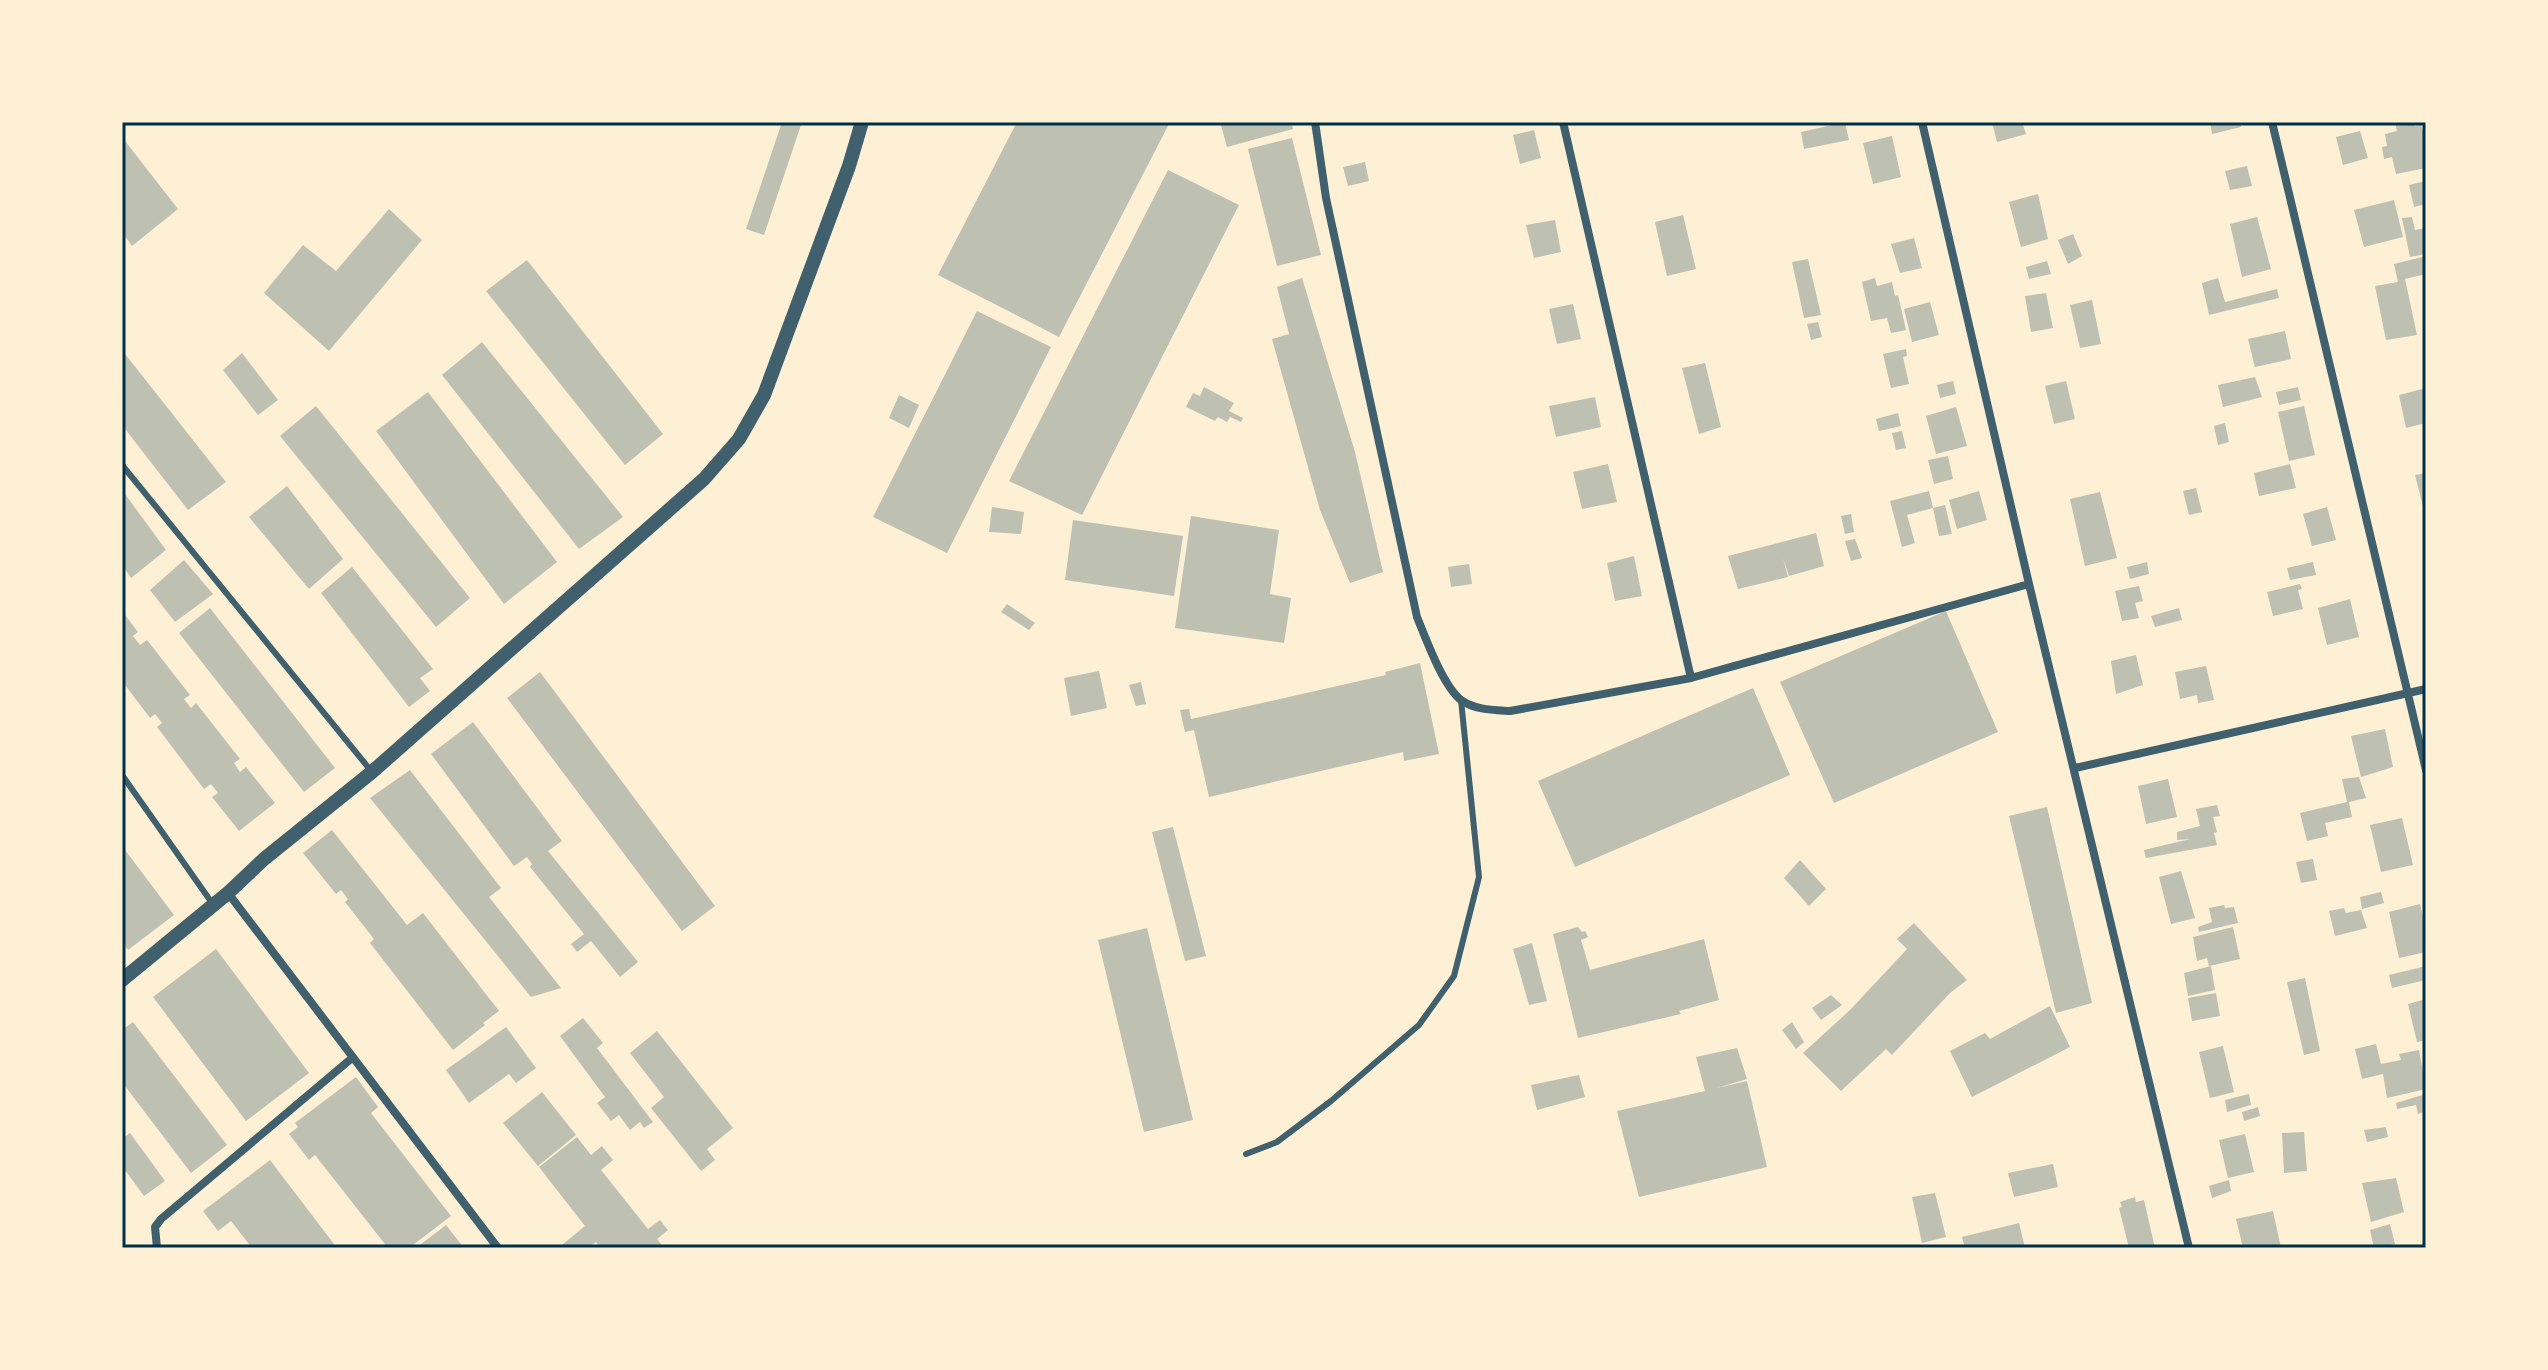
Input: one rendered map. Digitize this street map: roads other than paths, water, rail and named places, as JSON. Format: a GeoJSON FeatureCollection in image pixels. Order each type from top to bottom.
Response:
{"type":"FeatureCollection","features":[{"type":"Feature","properties":{"kind":"street"},"geometry":{"type":"LineString","coordinates":[[122,980],[372,772],[704,479],[739,439],[764,395],[849,166],[862,122]]}},
{"type":"Feature","properties":{"kind":"street"},"geometry":{"type":"LineString","coordinates":[[1315,122],[1326,198],[1417,617],[1440,671],[1461,700],[1483,709],[1510,711],[1691,678],[2029,584]]}},
{"type":"Feature","properties":{"kind":"street"},"geometry":{"type":"LineString","coordinates":[[1563,122],[1691,678]]}},
{"type":"Feature","properties":{"kind":"street"},"geometry":{"type":"LineString","coordinates":[[1922,122],[2029,584],[2189,1248]]}},
{"type":"Feature","properties":{"kind":"street"},"geometry":{"type":"LineString","coordinates":[[2272,122],[2426,770]]}},
{"type":"Feature","properties":{"kind":"street"},"geometry":{"type":"LineString","coordinates":[[2075,768],[2426,689]]}},
{"type":"Feature","properties":{"kind":"street"},"geometry":{"type":"LineString","coordinates":[[228,893],[498,1248]]}},
{"type":"Feature","properties":{"kind":"street"},"geometry":{"type":"LineString","coordinates":[[157,1248],[155,1227],[161,1219],[352,1058]]}},
{"type":"Feature","properties":{"kind":"lane"},"geometry":{"type":"LineString","coordinates":[[122,465],[372,772]]}},
{"type":"Feature","properties":{"kind":"lane"},"geometry":{"type":"LineString","coordinates":[[1246,1154],[1277,1142],[1331,1101],[1419,1025],[1454,976],[1479,877],[1461,700]]}},
{"type":"Feature","properties":{"kind":"lane"},"geometry":{"type":"LineString","coordinates":[[122,775],[212,903]]}}]}
